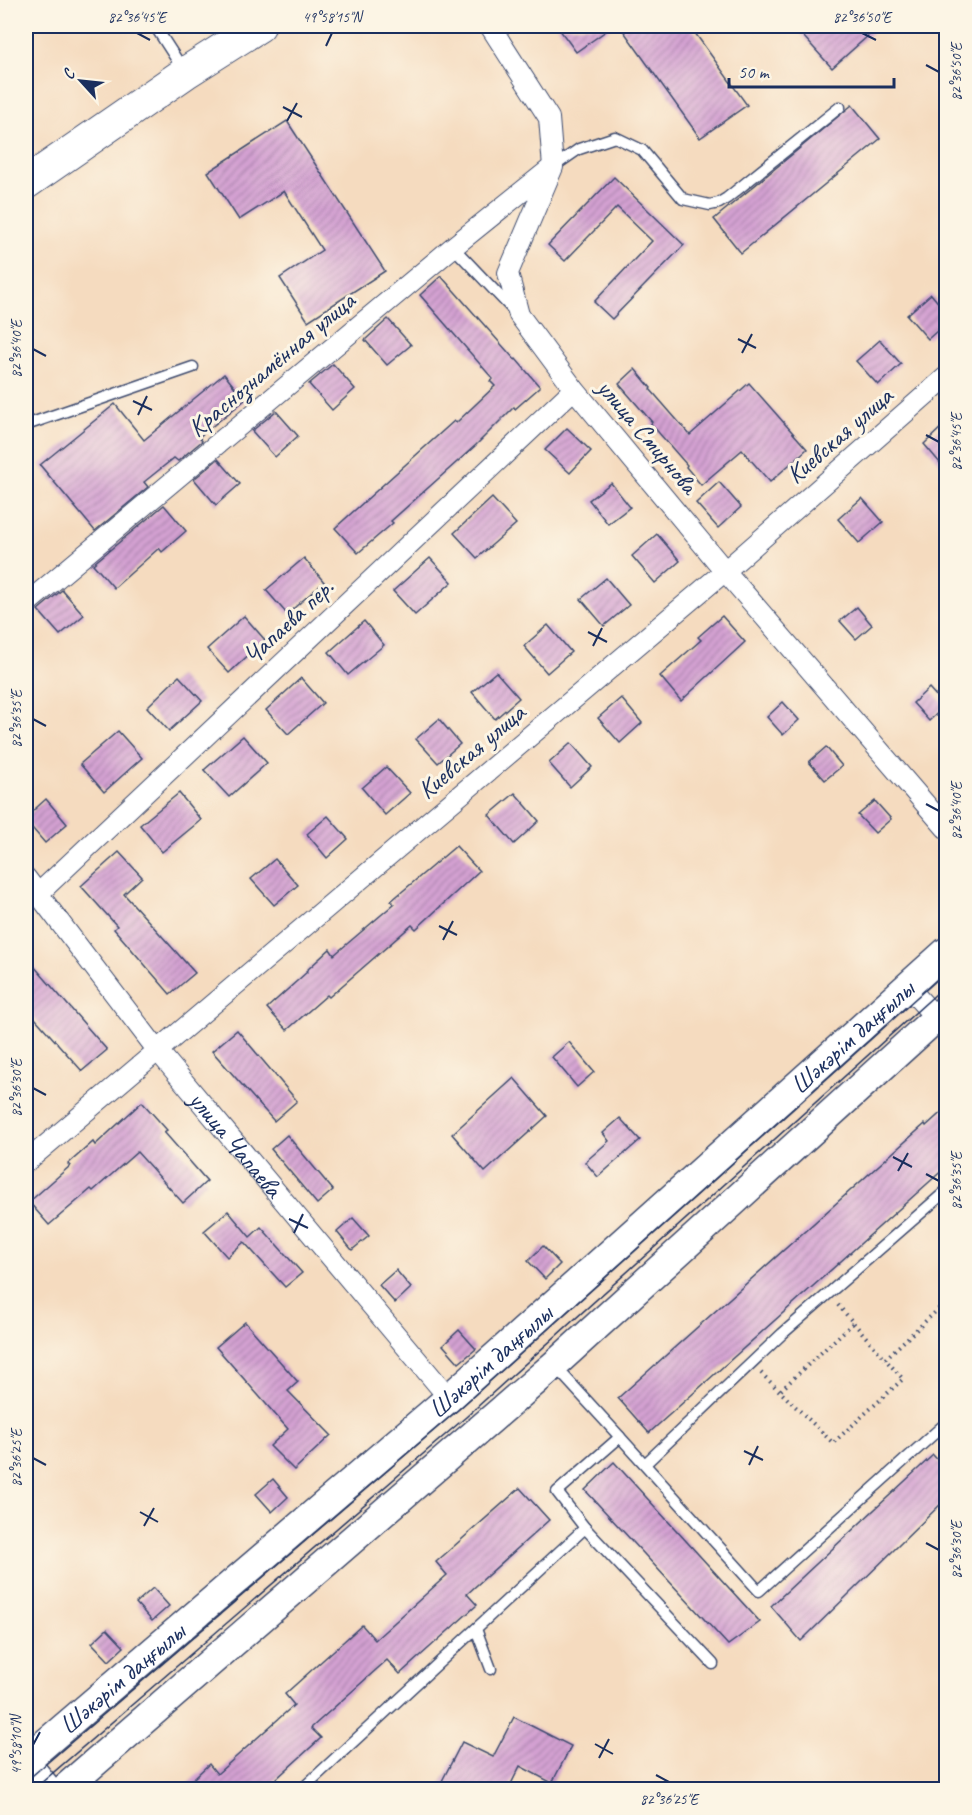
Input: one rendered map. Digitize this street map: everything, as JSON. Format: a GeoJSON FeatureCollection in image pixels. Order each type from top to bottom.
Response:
{"type":"FeatureCollection","features":[{"type":"Feature","properties":{"kind":"main road"},"geometry":{"type":"LineString","coordinates":[[26,183],[185,73],[259,26]]}},
{"type":"Feature","properties":{"kind":"main road","name":"Шәкәрім даңғылы"},"geometry":{"type":"LineString","coordinates":[[26,1761],[449,1398],[946,952]]}},
{"type":"Feature","properties":{"kind":"main road","name":"Шәкәрім даңғылы"},"geometry":{"type":"LineString","coordinates":[[63,1790],[480,1430],[943,1019]]}},
{"type":"Feature","properties":{"kind":"main road","name":"улица Чапаева"},"geometry":{"type":"LineString","coordinates":[[449,1398],[480,1430]]}},
{"type":"Feature","properties":{"kind":"main road"},"geometry":{"type":"LineString","coordinates":[[26,1761],[48,1790]]}},
{"type":"Feature","properties":{"kind":"street","name":"улица Смирнова"},"geometry":{"type":"LineString","coordinates":[[490,26],[549,118],[553,167],[508,273],[519,315],[574,389],[725,572],[946,828]]}},
{"type":"Feature","properties":{"kind":"street","name":"Краснознамённая улица"},"geometry":{"type":"LineString","coordinates":[[26,604],[453,247],[553,167]]}},
{"type":"Feature","properties":{"kind":"street","name":"Киевская улица"},"geometry":{"type":"LineString","coordinates":[[26,1162],[725,572],[946,377]]}},
{"type":"Feature","properties":{"kind":"street","name":"Чапаева пер."},"geometry":{"type":"LineString","coordinates":[[39,893],[574,389]]}},
{"type":"Feature","properties":{"kind":"street","name":"улица Чапаева"},"geometry":{"type":"LineString","coordinates":[[26,878],[158,1051],[449,1398]]}},
{"type":"Feature","properties":{"kind":"street"},"geometry":{"type":"LineString","coordinates":[[908,987],[943,1019]]}},
{"type":"Feature","properties":{"kind":"lane"},"geometry":{"type":"LineString","coordinates":[[156,26],[185,73]]}},
{"type":"Feature","properties":{"kind":"lane"},"geometry":{"type":"LineString","coordinates":[[553,167],[579,148],[615,137],[642,150],[683,199],[710,205],[727,198],[840,107]]}},
{"type":"Feature","properties":{"kind":"lane"},"geometry":{"type":"LineString","coordinates":[[453,247],[519,315]]}},
{"type":"Feature","properties":{"kind":"lane"},"geometry":{"type":"LineString","coordinates":[[26,425],[193,367]]}},
{"type":"Feature","properties":{"kind":"lane"},"geometry":{"type":"LineString","coordinates":[[645,1464],[782,1334],[946,1193]]}},
{"type":"Feature","properties":{"kind":"lane"},"geometry":{"type":"LineString","coordinates":[[554,1365],[759,1591],[946,1423]]}},
{"type":"Feature","properties":{"kind":"lane"},"geometry":{"type":"LineString","coordinates":[[620,1437],[557,1492],[585,1528],[713,1664]]}},
{"type":"Feature","properties":{"kind":"lane"},"geometry":{"type":"LineString","coordinates":[[301,1790],[585,1528]]}},
{"type":"Feature","properties":{"kind":"lane"},"geometry":{"type":"LineString","coordinates":[[476,1629],[491,1669]]}},
{"type":"Feature","properties":{"kind":"path"},"geometry":{"type":"LineString","coordinates":[[752,1364],[833,1443],[903,1379],[828,1294]]}},
{"type":"Feature","properties":{"kind":"path"},"geometry":{"type":"LineString","coordinates":[[885,1359],[946,1302]]}},
{"type":"Feature","properties":{"kind":"path"},"geometry":{"type":"LineString","coordinates":[[781,1390],[853,1323]]}},
{"type":"Feature","properties":{"kind":"building"},"geometry":{"type":"Polygon","coordinates":[[[557,26],[613,26],[576,52],[557,26]]]}},
{"type":"Feature","properties":{"kind":"building"},"geometry":{"type":"Polygon","coordinates":[[[620,26],[690,26],[747,105],[700,138],[620,26]]]}},
{"type":"Feature","properties":{"kind":"building"},"geometry":{"type":"Polygon","coordinates":[[[794,26],[879,26],[832,68],[794,26]]]}},
{"type":"Feature","properties":{"kind":"building"},"geometry":{"type":"Polygon","coordinates":[[[852,105],[880,139],[741,253],[714,219],[852,105]]]}},
{"type":"Feature","properties":{"kind":"building"},"geometry":{"type":"Polygon","coordinates":[[[287,121],[385,271],[308,321],[280,278],[322,250],[284,191],[239,220],[208,172],[287,121]]]}},
{"type":"Feature","properties":{"kind":"building"},"geometry":{"type":"Polygon","coordinates":[[[614,177],[684,245],[612,319],[594,302],[652,241],[617,207],[565,261],[548,245],[614,177]]]}},
{"type":"Feature","properties":{"kind":"building"},"geometry":{"type":"Polygon","coordinates":[[[441,276],[540,387],[515,409],[514,407],[476,445],[391,521],[393,523],[358,553],[335,528],[495,386],[490,381],[493,379],[420,295],[441,276]]]}},
{"type":"Feature","properties":{"kind":"building"},"geometry":{"type":"Polygon","coordinates":[[[931,294],[946,312],[946,323],[928,339],[907,315],[931,294]]]}},
{"type":"Feature","properties":{"kind":"building"},"geometry":{"type":"Polygon","coordinates":[[[388,319],[411,345],[387,365],[365,340],[388,319]]]}},
{"type":"Feature","properties":{"kind":"building"},"geometry":{"type":"Polygon","coordinates":[[[880,340],[901,364],[878,385],[856,361],[880,340]]]}},
{"type":"Feature","properties":{"kind":"building"},"geometry":{"type":"Polygon","coordinates":[[[333,364],[355,389],[332,410],[309,384],[333,364]]]}},
{"type":"Feature","properties":{"kind":"building"},"geometry":{"type":"Polygon","coordinates":[[[635,369],[690,435],[749,383],[807,449],[770,482],[742,450],[701,485],[619,384],[635,369]]]}},
{"type":"Feature","properties":{"kind":"building"},"geometry":{"type":"Polygon","coordinates":[[[224,374],[245,400],[199,437],[202,441],[178,461],[174,458],[144,482],[148,487],[95,531],[40,465],[115,404],[144,440],[224,374]]]}},
{"type":"Feature","properties":{"kind":"building"},"geometry":{"type":"Polygon","coordinates":[[[276,411],[298,436],[275,457],[252,431],[276,411]]]}},
{"type":"Feature","properties":{"kind":"building"},"geometry":{"type":"Polygon","coordinates":[[[946,423],[946,470],[924,444],[946,423]]]}},
{"type":"Feature","properties":{"kind":"building"},"geometry":{"type":"Polygon","coordinates":[[[567,428],[591,451],[570,473],[545,450],[567,428]]]}},
{"type":"Feature","properties":{"kind":"building"},"geometry":{"type":"Polygon","coordinates":[[[218,459],[240,484],[216,505],[194,479],[218,459]]]}},
{"type":"Feature","properties":{"kind":"building"},"geometry":{"type":"Polygon","coordinates":[[[719,482],[741,507],[718,528],[696,503],[719,482]]]}},
{"type":"Feature","properties":{"kind":"building"},"geometry":{"type":"Polygon","coordinates":[[[611,483],[630,507],[608,524],[589,500],[611,483]]]}},
{"type":"Feature","properties":{"kind":"building"},"geometry":{"type":"Polygon","coordinates":[[[492,498],[516,524],[477,558],[454,533],[492,498]]]}},
{"type":"Feature","properties":{"kind":"building"},"geometry":{"type":"Polygon","coordinates":[[[862,498],[883,522],[859,543],[838,519],[862,498]]]}},
{"type":"Feature","properties":{"kind":"building"},"geometry":{"type":"Polygon","coordinates":[[[164,505],[186,531],[162,552],[159,548],[114,588],[93,564],[164,505]]]}},
{"type":"Feature","properties":{"kind":"building"},"geometry":{"type":"Polygon","coordinates":[[[657,534],[680,561],[655,583],[632,556],[657,534]]]}},
{"type":"Feature","properties":{"kind":"building"},"geometry":{"type":"Polygon","coordinates":[[[304,558],[324,582],[287,614],[266,590],[304,558]]]}},
{"type":"Feature","properties":{"kind":"building"},"geometry":{"type":"Polygon","coordinates":[[[430,558],[452,582],[415,615],[393,591],[430,558]]]}},
{"type":"Feature","properties":{"kind":"building"},"geometry":{"type":"Polygon","coordinates":[[[606,578],[629,605],[604,626],[581,599],[606,578]]]}},
{"type":"Feature","properties":{"kind":"building"},"geometry":{"type":"Polygon","coordinates":[[[62,590],[84,615],[60,635],[38,610],[62,590]]]}},
{"type":"Feature","properties":{"kind":"building"},"geometry":{"type":"Polygon","coordinates":[[[857,607],[872,625],[856,639],[840,621],[857,607]]]}},
{"type":"Feature","properties":{"kind":"building"},"geometry":{"type":"Polygon","coordinates":[[[244,616],[265,640],[229,673],[207,649],[244,616]]]}},
{"type":"Feature","properties":{"kind":"building"},"geometry":{"type":"Polygon","coordinates":[[[722,616],[745,642],[681,701],[660,676],[701,640],[698,637],[722,616]]]}},
{"type":"Feature","properties":{"kind":"building"},"geometry":{"type":"Polygon","coordinates":[[[364,621],[384,645],[348,675],[329,652],[364,621]]]}},
{"type":"Feature","properties":{"kind":"building"},"geometry":{"type":"Polygon","coordinates":[[[548,625],[571,652],[547,673],[524,646],[548,625]]]}},
{"type":"Feature","properties":{"kind":"building"},"geometry":{"type":"Polygon","coordinates":[[[496,672],[519,698],[495,719],[472,692],[496,672]]]}},
{"type":"Feature","properties":{"kind":"building"},"geometry":{"type":"Polygon","coordinates":[[[179,676],[202,701],[169,731],[147,707],[179,676]]]}},
{"type":"Feature","properties":{"kind":"building"},"geometry":{"type":"Polygon","coordinates":[[[301,678],[323,703],[288,734],[266,710],[301,678]]]}},
{"type":"Feature","properties":{"kind":"building"},"geometry":{"type":"Polygon","coordinates":[[[929,688],[945,706],[929,721],[913,703],[929,688]]]}},
{"type":"Feature","properties":{"kind":"building"},"geometry":{"type":"Polygon","coordinates":[[[621,698],[642,723],[620,743],[598,718],[621,698]]]}},
{"type":"Feature","properties":{"kind":"building"},"geometry":{"type":"Polygon","coordinates":[[[783,702],[799,720],[783,735],[767,717],[783,702]]]}},
{"type":"Feature","properties":{"kind":"building"},"geometry":{"type":"Polygon","coordinates":[[[439,719],[460,744],[438,763],[416,739],[439,719]]]}},
{"type":"Feature","properties":{"kind":"building"},"geometry":{"type":"Polygon","coordinates":[[[118,731],[142,758],[104,792],[80,764],[118,731]]]}},
{"type":"Feature","properties":{"kind":"building"},"geometry":{"type":"Polygon","coordinates":[[[243,736],[267,763],[229,797],[204,770],[243,736]]]}},
{"type":"Feature","properties":{"kind":"building"},"geometry":{"type":"Polygon","coordinates":[[[571,743],[592,767],[570,787],[549,763],[571,743]]]}},
{"type":"Feature","properties":{"kind":"building"},"geometry":{"type":"Polygon","coordinates":[[[826,747],[842,766],[825,780],[809,762],[826,747]]]}},
{"type":"Feature","properties":{"kind":"building"},"geometry":{"type":"Polygon","coordinates":[[[386,767],[410,793],[385,815],[362,788],[386,767]]]}},
{"type":"Feature","properties":{"kind":"building"},"geometry":{"type":"Polygon","coordinates":[[[179,793],[201,820],[162,852],[140,825],[179,793]]]}},
{"type":"Feature","properties":{"kind":"building"},"geometry":{"type":"Polygon","coordinates":[[[515,793],[539,821],[514,844],[489,815],[515,793]]]}},
{"type":"Feature","properties":{"kind":"building"},"geometry":{"type":"Polygon","coordinates":[[[46,799],[67,824],[45,843],[26,821],[26,817],[46,799]]]}},
{"type":"Feature","properties":{"kind":"building"},"geometry":{"type":"Polygon","coordinates":[[[875,801],[891,819],[875,833],[858,815],[875,801]]]}},
{"type":"Feature","properties":{"kind":"building"},"geometry":{"type":"Polygon","coordinates":[[[328,816],[348,839],[327,858],[307,834],[328,816]]]}},
{"type":"Feature","properties":{"kind":"building"},"geometry":{"type":"Polygon","coordinates":[[[456,846],[479,871],[416,929],[412,925],[287,1030],[267,1008],[330,949],[334,955],[394,904],[391,901],[456,846]]]}},
{"type":"Feature","properties":{"kind":"building"},"geometry":{"type":"Polygon","coordinates":[[[119,852],[142,877],[124,894],[195,973],[170,994],[114,929],[117,926],[81,886],[119,852]]]}},
{"type":"Feature","properties":{"kind":"building"},"geometry":{"type":"Polygon","coordinates":[[[275,859],[298,885],[274,905],[251,879],[275,859]]]}},
{"type":"Feature","properties":{"kind":"building"},"geometry":{"type":"Polygon","coordinates":[[[26,957],[107,1050],[82,1071],[26,1008],[26,957]]]}},
{"type":"Feature","properties":{"kind":"building"},"geometry":{"type":"Polygon","coordinates":[[[237,1030],[297,1101],[274,1121],[212,1051],[237,1030]]]}},
{"type":"Feature","properties":{"kind":"building"},"geometry":{"type":"Polygon","coordinates":[[[569,1042],[594,1072],[577,1087],[552,1057],[569,1042]]]}},
{"type":"Feature","properties":{"kind":"building"},"geometry":{"type":"Polygon","coordinates":[[[514,1078],[547,1116],[485,1172],[452,1134],[514,1078]]]}},
{"type":"Feature","properties":{"kind":"building"},"geometry":{"type":"Polygon","coordinates":[[[142,1102],[167,1130],[164,1132],[207,1181],[183,1203],[137,1152],[93,1191],[91,1189],[49,1225],[29,1202],[70,1166],[68,1164],[93,1142],[95,1145],[142,1102]]]}},
{"type":"Feature","properties":{"kind":"building"},"geometry":{"type":"Polygon","coordinates":[[[946,1108],[946,1167],[649,1433],[618,1398],[925,1124],[926,1126],[946,1108]]]}},
{"type":"Feature","properties":{"kind":"building"},"geometry":{"type":"Polygon","coordinates":[[[620,1118],[640,1140],[598,1177],[585,1162],[609,1141],[603,1133],[620,1118]]]}},
{"type":"Feature","properties":{"kind":"building"},"geometry":{"type":"Polygon","coordinates":[[[287,1135],[333,1190],[317,1204],[271,1149],[287,1135]]]}},
{"type":"Feature","properties":{"kind":"building"},"geometry":{"type":"Polygon","coordinates":[[[228,1211],[250,1237],[261,1227],[302,1273],[285,1287],[244,1242],[227,1257],[204,1231],[228,1211]]]}},
{"type":"Feature","properties":{"kind":"building"},"geometry":{"type":"Polygon","coordinates":[[[353,1218],[369,1236],[352,1250],[337,1232],[353,1218]]]}},
{"type":"Feature","properties":{"kind":"building"},"geometry":{"type":"Polygon","coordinates":[[[543,1246],[560,1264],[545,1279],[528,1261],[543,1246]]]}},
{"type":"Feature","properties":{"kind":"building"},"geometry":{"type":"Polygon","coordinates":[[[396,1270],[411,1288],[395,1303],[379,1285],[396,1270]]]}},
{"type":"Feature","properties":{"kind":"building"},"geometry":{"type":"Polygon","coordinates":[[[245,1322],[298,1382],[288,1391],[331,1435],[294,1470],[270,1446],[288,1429],[216,1347],[245,1322]]]}},
{"type":"Feature","properties":{"kind":"building"},"geometry":{"type":"Polygon","coordinates":[[[459,1330],[476,1349],[459,1363],[443,1345],[459,1330]]]}},
{"type":"Feature","properties":{"kind":"building"},"geometry":{"type":"Polygon","coordinates":[[[933,1455],[946,1469],[946,1499],[801,1641],[771,1606],[933,1455]]]}},
{"type":"Feature","properties":{"kind":"building"},"geometry":{"type":"Polygon","coordinates":[[[614,1462],[760,1622],[728,1645],[585,1490],[614,1462]]]}},
{"type":"Feature","properties":{"kind":"building"},"geometry":{"type":"Polygon","coordinates":[[[273,1479],[288,1497],[272,1512],[256,1494],[273,1479]]]}},
{"type":"Feature","properties":{"kind":"building"},"geometry":{"type":"Polygon","coordinates":[[[520,1488],[549,1520],[467,1594],[477,1605],[400,1674],[387,1660],[311,1728],[321,1738],[264,1790],[181,1790],[209,1764],[217,1774],[294,1705],[285,1694],[362,1625],[375,1640],[447,1575],[436,1562],[520,1488]]]}},
{"type":"Feature","properties":{"kind":"building"},"geometry":{"type":"Polygon","coordinates":[[[153,1588],[169,1606],[152,1621],[136,1603],[153,1588]]]}},
{"type":"Feature","properties":{"kind":"building"},"geometry":{"type":"Polygon","coordinates":[[[107,1629],[124,1647],[109,1661],[92,1643],[107,1629]]]}},
{"type":"Feature","properties":{"kind":"building"},"geometry":{"type":"Polygon","coordinates":[[[514,1717],[571,1746],[552,1783],[520,1766],[508,1790],[453,1790],[441,1783],[462,1742],[493,1757],[514,1717]]]}},
{"type":"Feature","properties":{"kind":"tram line"},"geometry":{"type":"LineString","coordinates":[[26,1781],[459,1409],[946,971]]}},
{"type":"Feature","properties":{"kind":"tram line"},"geometry":{"type":"LineString","coordinates":[[33,1790],[466,1417],[946,985]]}}]}
